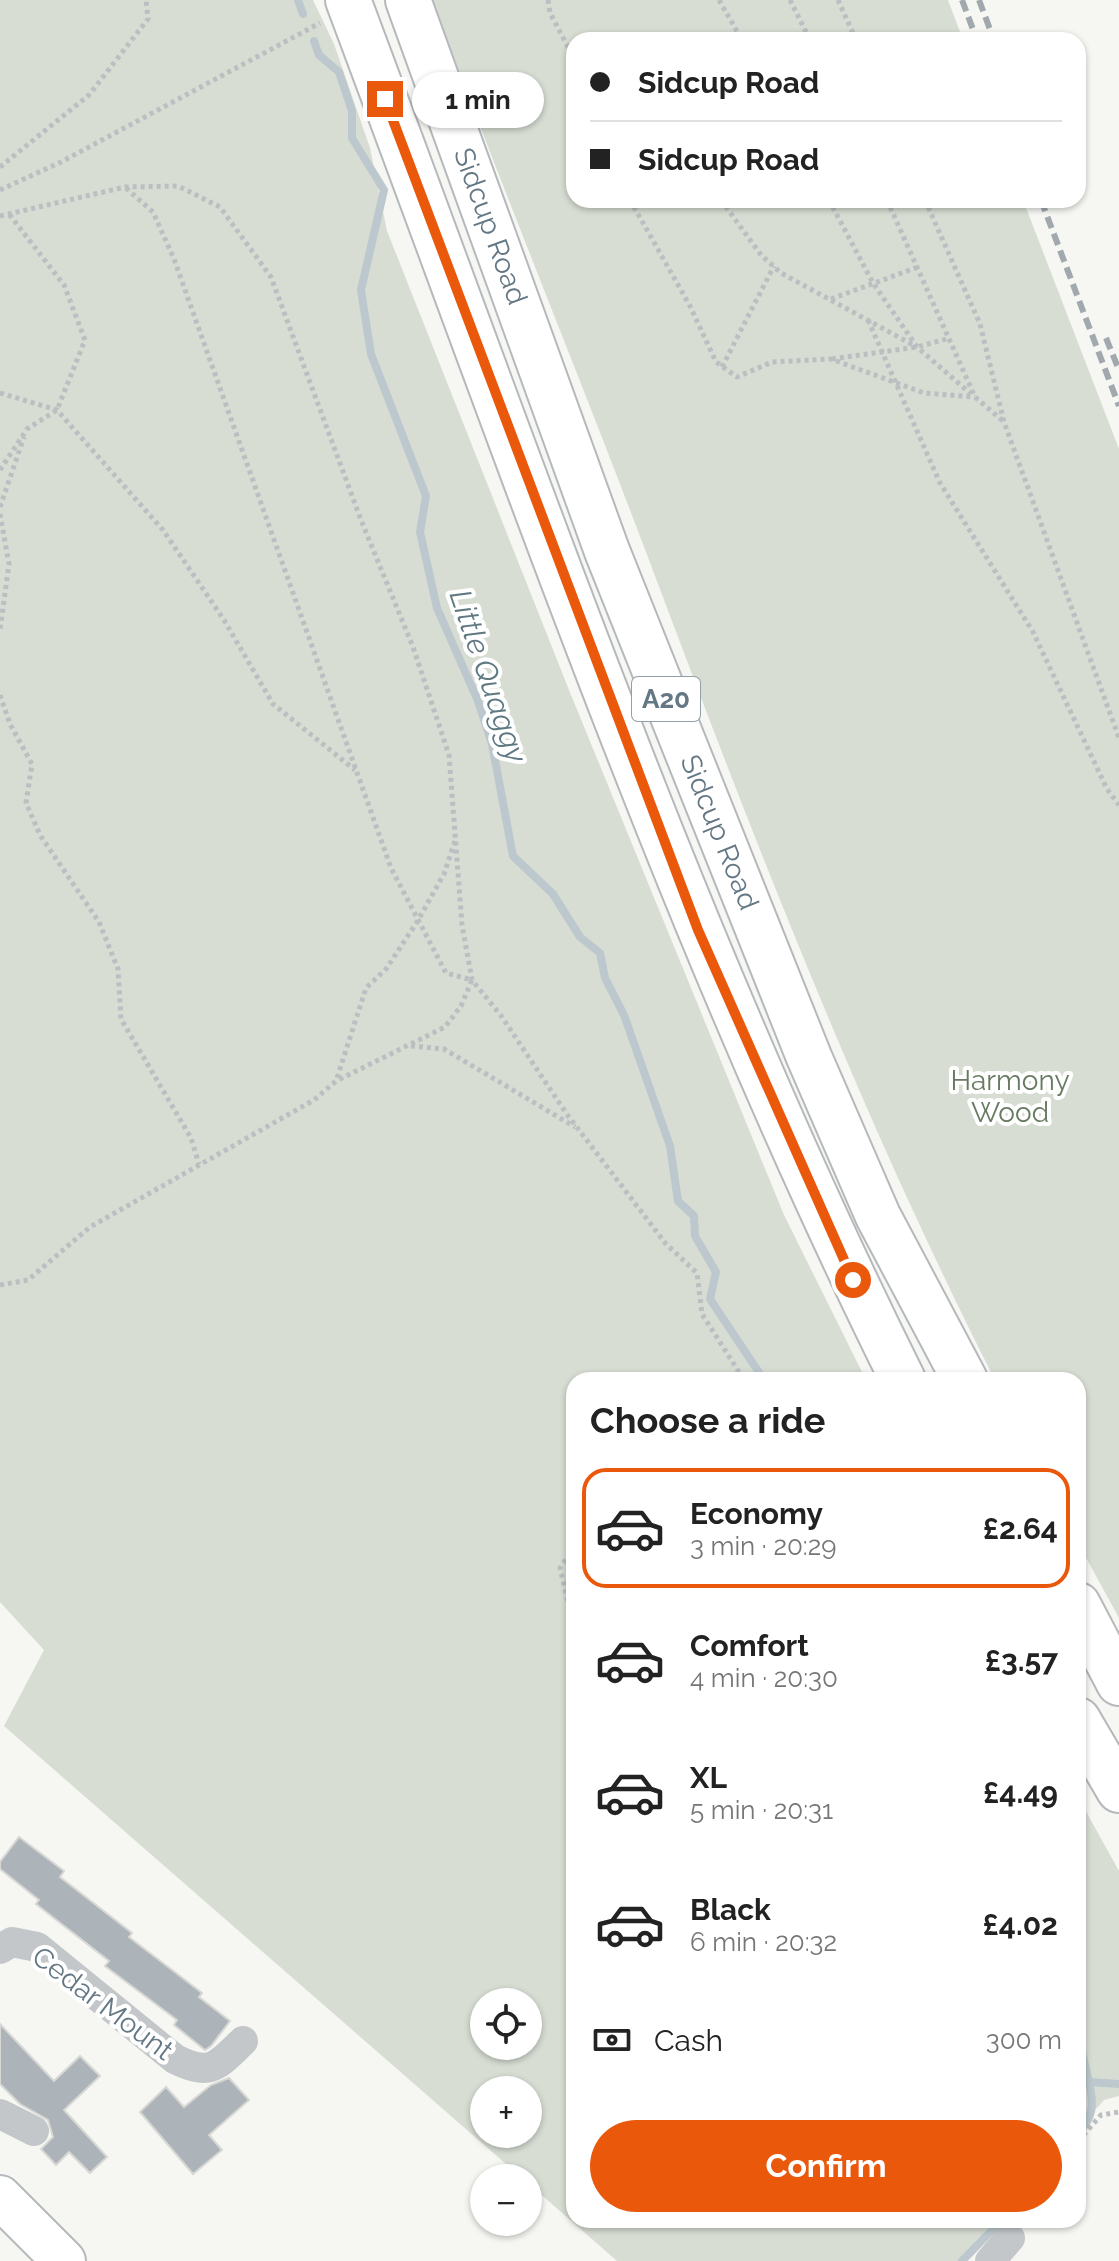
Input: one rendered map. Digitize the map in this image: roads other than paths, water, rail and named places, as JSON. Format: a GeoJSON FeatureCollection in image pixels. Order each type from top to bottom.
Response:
{"type":"FeatureCollection","features":[{"type":"Feature","properties":{"kind":"highway","name":"Sidcup Road"},"geometry":{"type":"LineString","coordinates":[[408,0],[607,551],[809,1057],[878,1216],[961,1372]]}},
{"type":"Feature","properties":{"kind":"highway","name":"Sidcup Road"},"geometry":{"type":"LineString","coordinates":[[340,9],[698,930],[828,1230],[899,1372]]}},
{"type":"Feature","properties":{"kind":"highway"},"geometry":{"type":"LineString","coordinates":[[1086,1620],[1119,1683]]}},
{"type":"Feature","properties":{"kind":"highway"},"geometry":{"type":"LineString","coordinates":[[1086,1734],[1119,1790]]}},
{"type":"Feature","properties":{"kind":"street","name":"Cedar Mount"},"geometry":{"type":"LineString","coordinates":[[0,1949],[12,1942],[37,1947],[175,2059],[196,2070],[216,2067],[243,2041]]}},
{"type":"Feature","properties":{"kind":"street"},"geometry":{"type":"LineString","coordinates":[[0,2114],[34,2131]]}},
{"type":"Feature","properties":{"kind":"street"},"geometry":{"type":"LineString","coordinates":[[0,2197],[64,2261]]}},
{"type":"Feature","properties":{"kind":"street"},"geometry":{"type":"LineString","coordinates":[[990,2261],[1010,2238]]}},
{"type":"Feature","properties":{"kind":"waterway"},"geometry":{"type":"LineString","coordinates":[[298,0],[303,14]]}},
{"type":"Feature","properties":{"kind":"waterway","name":"Little Quaggy"},"geometry":{"type":"LineString","coordinates":[[314,41],[319,55],[339,72],[352,111],[352,138],[384,190],[361,290],[371,354],[426,496],[420,532],[437,608],[478,701],[492,744],[513,856],[553,894],[580,937],[600,953],[605,978],[624,1015],[670,1146],[678,1201],[694,1216],[695,1236],[716,1272],[710,1299],[759,1372]]}},
{"type":"Feature","properties":{"kind":"waterway","name":"Little Quaggy"},"geometry":{"type":"LineString","coordinates":[[1086,2069],[1089,2082],[1119,2084]]}},
{"type":"Feature","properties":{"kind":"waterway"},"geometry":{"type":"LineString","coordinates":[[1086,2122],[1092,2097],[1089,2082]]}},
{"type":"Feature","properties":{"kind":"waterway"},"geometry":{"type":"LineString","coordinates":[[962,2261],[994,2228]]}},
{"type":"Feature","properties":{"kind":"railway"},"geometry":{"type":"LineString","coordinates":[[962,0],[974,32]]}},
{"type":"Feature","properties":{"kind":"railway"},"geometry":{"type":"LineString","coordinates":[[979,0],[991,32]]}},
{"type":"Feature","properties":{"kind":"railway"},"geometry":{"type":"LineString","coordinates":[[1044,208],[1119,406]]}},
{"type":"Feature","properties":{"kind":"railway"},"geometry":{"type":"LineString","coordinates":[[1106,338],[1119,370]]}},
{"type":"Feature","properties":{"kind":"park label","name":"Harmony Wood"},"geometry":{"type":"Point","coordinates":[1010,1096]}}]}
